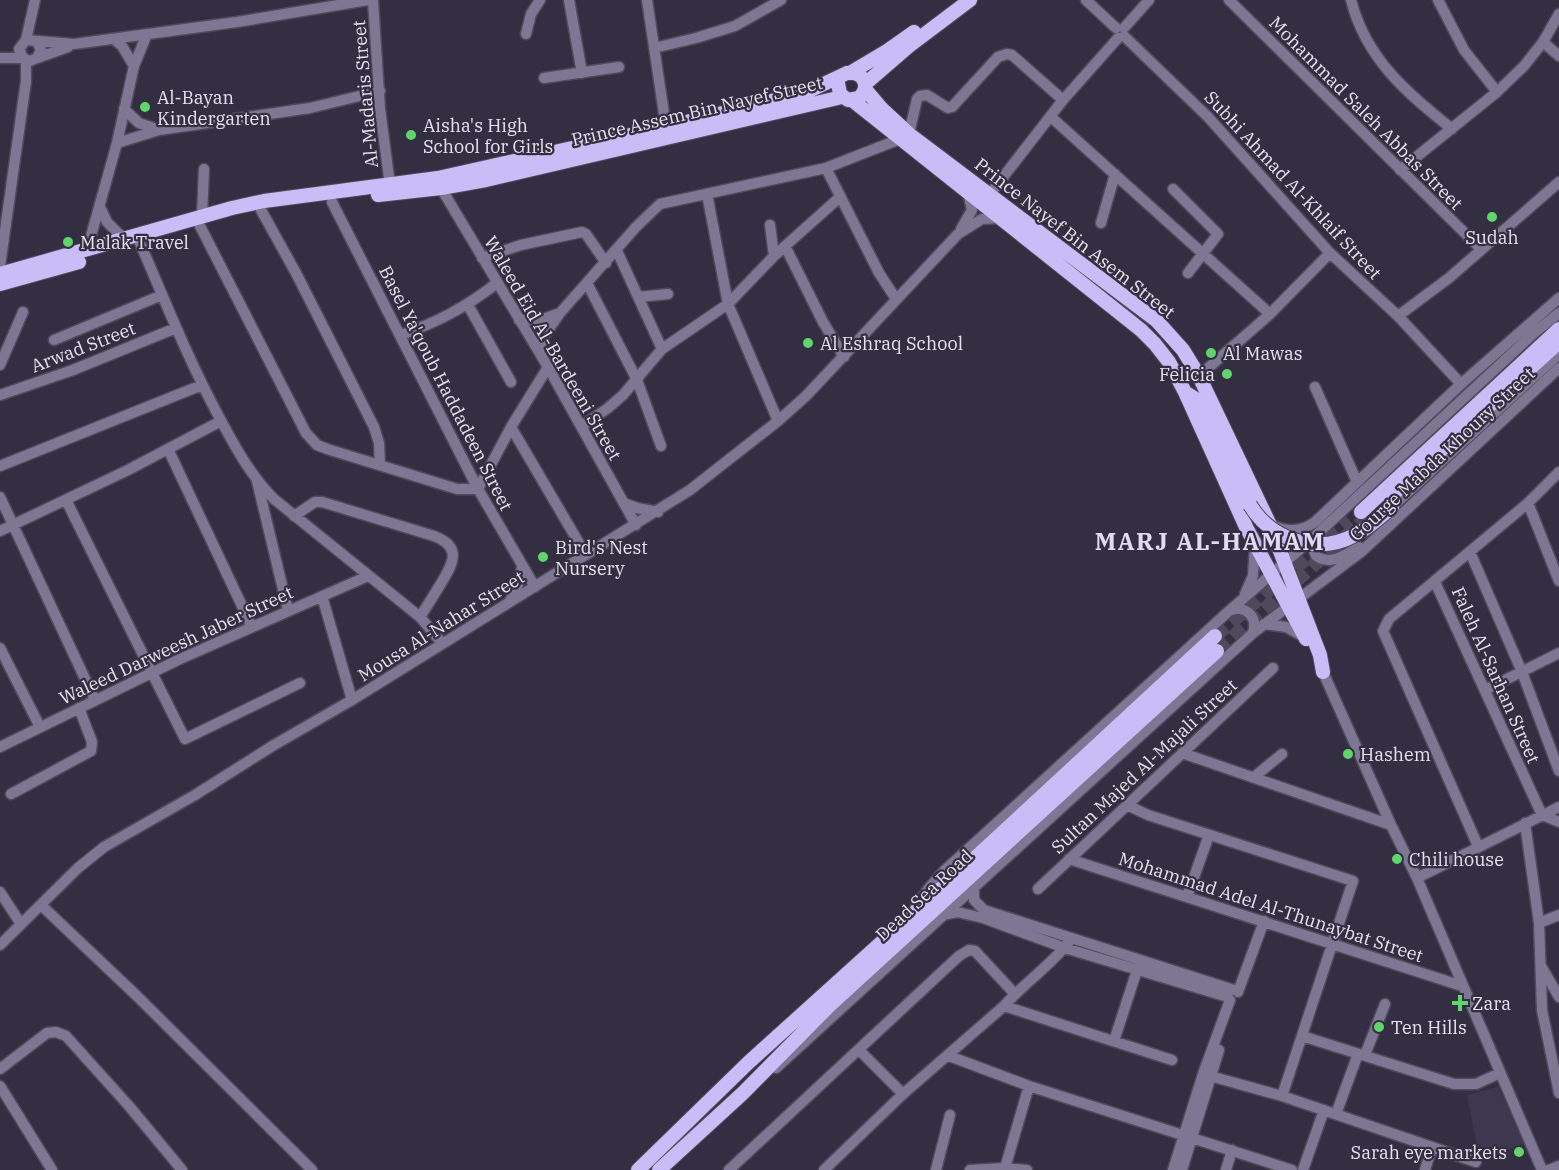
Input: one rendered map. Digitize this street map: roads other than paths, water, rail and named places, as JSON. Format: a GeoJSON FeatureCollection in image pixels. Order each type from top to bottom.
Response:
{"type":"FeatureCollection","features":[{"type":"Feature","properties":{"kind":"main road","name":"Prince Assem Bin Nayef Street"},"geometry":{"type":"LineString","coordinates":[[0,284],[51,271],[140,243],[200,220],[486,180],[830,98],[887,51],[956,0]]}},
{"type":"Feature","properties":{"kind":"main road"},"geometry":{"type":"LineString","coordinates":[[844,86],[861,97],[865,86],[909,46],[970,0]]}},
{"type":"Feature","properties":{"kind":"main road","name":"Prince Nayef Bin Asem Street"},"geometry":{"type":"LineString","coordinates":[[1323,672],[1305,638],[1294,602],[1285,563],[1270,525],[1199,376],[1183,350],[1157,321],[990,194],[904,136],[865,86],[861,76],[844,86],[968,192],[1141,330],[1155,344],[1169,362],[1185,392],[1255,546],[1272,575],[1294,602],[1305,617],[1320,655],[1323,672]]}},
{"type":"Feature","properties":{"kind":"main road","name":"Prince Assem Bin Nayef Street"},"geometry":{"type":"LineString","coordinates":[[0,274],[264,201],[438,178],[666,127],[811,90],[844,86]]}},
{"type":"Feature","properties":{"kind":"main road"},"geometry":{"type":"LineString","coordinates":[[1559,329],[1365,515],[1559,342]]}},
{"type":"Feature","properties":{"kind":"main road"},"geometry":{"type":"LineString","coordinates":[[1185,392],[1204,408],[1220,446],[1250,505],[1261,520],[1276,533],[1299,543],[1321,545],[1341,542],[1358,534],[1392,507]]}},
{"type":"Feature","properties":{"kind":"main road"},"geometry":{"type":"LineString","coordinates":[[638,1170],[749,1062],[1215,636]]}},
{"type":"Feature","properties":{"kind":"main road","name":"Dead Sea Road"},"geometry":{"type":"LineString","coordinates":[[659,1170],[743,1092],[839,997],[1217,651]]}},
{"type":"Feature","properties":{"kind":"street"},"geometry":{"type":"LineString","coordinates":[[0,56],[29,42],[74,44],[237,22],[368,0]]}},
{"type":"Feature","properties":{"kind":"street","name":"Al-Madaris Street"},"geometry":{"type":"LineString","coordinates":[[373,0],[390,184]]}},
{"type":"Feature","properties":{"kind":"street"},"geometry":{"type":"LineString","coordinates":[[525,34],[531,14],[540,0]]}},
{"type":"Feature","properties":{"kind":"street"},"geometry":{"type":"LineString","coordinates":[[569,0],[582,73]]}},
{"type":"Feature","properties":{"kind":"street"},"geometry":{"type":"LineString","coordinates":[[647,0],[666,127]]}},
{"type":"Feature","properties":{"kind":"street"},"geometry":{"type":"LineString","coordinates":[[654,48],[735,26],[781,0]]}},
{"type":"Feature","properties":{"kind":"street","name":"Subhi Ahmad Al-Khlaif Street"},"geometry":{"type":"LineString","coordinates":[[1086,0],[1228,139],[1330,253],[1398,316],[1461,384]]}},
{"type":"Feature","properties":{"kind":"street"},"geometry":{"type":"LineString","coordinates":[[990,194],[1063,100],[1149,0]]}},
{"type":"Feature","properties":{"kind":"street","name":"Mohammad Saleh Abbas Street"},"geometry":{"type":"LineString","coordinates":[[1229,0],[1481,249]]}},
{"type":"Feature","properties":{"kind":"street"},"geometry":{"type":"LineString","coordinates":[[1351,0],[1353,11],[1368,42],[1397,82],[1452,129]]}},
{"type":"Feature","properties":{"kind":"street"},"geometry":{"type":"LineString","coordinates":[[1438,0],[1464,50],[1497,92]]}},
{"type":"Feature","properties":{"kind":"street"},"geometry":{"type":"LineString","coordinates":[[31,59],[19,52],[29,42],[35,4]]}},
{"type":"Feature","properties":{"kind":"street"},"geometry":{"type":"LineString","coordinates":[[1400,170],[1497,92],[1524,66],[1543,42],[1559,14]]}},
{"type":"Feature","properties":{"kind":"street"},"geometry":{"type":"LineString","coordinates":[[87,250],[117,143],[134,66],[147,34]]}},
{"type":"Feature","properties":{"kind":"street"},"geometry":{"type":"LineString","coordinates":[[114,39],[122,46],[134,66]]}},
{"type":"Feature","properties":{"kind":"street"},"geometry":{"type":"LineString","coordinates":[[0,266],[3,230],[26,81],[31,59],[41,50],[29,42]]}},
{"type":"Feature","properties":{"kind":"street"},"geometry":{"type":"LineString","coordinates":[[1543,42],[1559,56]]}},
{"type":"Feature","properties":{"kind":"street"},"geometry":{"type":"LineString","coordinates":[[0,56],[31,59],[74,44]]}},
{"type":"Feature","properties":{"kind":"street"},"geometry":{"type":"LineString","coordinates":[[539,352],[544,336],[560,313],[636,227],[660,204],[826,168],[904,136],[920,96],[927,95],[948,108],[952,107],[1003,54],[1012,55],[1063,100]]}},
{"type":"Feature","properties":{"kind":"street"},"geometry":{"type":"LineString","coordinates":[[544,78],[619,67]]}},
{"type":"Feature","properties":{"kind":"street"},"geometry":{"type":"LineString","coordinates":[[117,143],[159,130],[310,108],[380,91]]}},
{"type":"Feature","properties":{"kind":"street"},"geometry":{"type":"LineString","coordinates":[[124,109],[139,123],[159,130]]}},
{"type":"Feature","properties":{"kind":"street"},"geometry":{"type":"LineString","coordinates":[[1051,117],[1270,314]]}},
{"type":"Feature","properties":{"kind":"street"},"geometry":{"type":"LineString","coordinates":[[826,168],[879,273],[896,299]]}},
{"type":"Feature","properties":{"kind":"street"},"geometry":{"type":"LineString","coordinates":[[204,169],[200,220],[293,411],[310,439],[317,445],[457,489],[478,489],[511,427],[548,367]]}},
{"type":"Feature","properties":{"kind":"street"},"geometry":{"type":"LineString","coordinates":[[1101,223],[1115,174]]}},
{"type":"Feature","properties":{"kind":"street"},"geometry":{"type":"LineString","coordinates":[[1398,316],[1449,278],[1559,182]]}},
{"type":"Feature","properties":{"kind":"street","name":"Waleed Eid Al-Bardeeni Street"},"geometry":{"type":"LineString","coordinates":[[441,188],[548,367],[636,525]]}},
{"type":"Feature","properties":{"kind":"street"},"geometry":{"type":"LineString","coordinates":[[1173,189],[1218,234],[1188,273]]}},
{"type":"Feature","properties":{"kind":"street","name":"Mousa Al-Nahar Street"},"geometry":{"type":"LineString","coordinates":[[0,945],[78,868],[104,847],[352,700],[690,490],[778,421],[844,357],[958,234],[972,210],[968,192]]}},
{"type":"Feature","properties":{"kind":"street"},"geometry":{"type":"LineString","coordinates":[[707,194],[728,304],[778,421]]}},
{"type":"Feature","properties":{"kind":"street"},"geometry":{"type":"LineString","coordinates":[[582,426],[608,408],[637,380],[662,349],[728,304],[774,256],[840,197]]}},
{"type":"Feature","properties":{"kind":"street","name":"Basel Ya'qoub Haddadeen Street"},"geometry":{"type":"LineString","coordinates":[[332,202],[478,489],[535,587]]}},
{"type":"Feature","properties":{"kind":"street"},"geometry":{"type":"LineString","coordinates":[[100,207],[107,222],[124,238]]}},
{"type":"Feature","properties":{"kind":"street"},"geometry":{"type":"LineString","coordinates":[[261,210],[296,273],[374,427],[379,443],[380,465]]}},
{"type":"Feature","properties":{"kind":"street","name":"Mousa Al-Nahar Street"},"geometry":{"type":"LineString","coordinates":[[958,234],[982,219],[1001,218]]}},
{"type":"Feature","properties":{"kind":"street"},"geometry":{"type":"LineString","coordinates":[[770,225],[774,256]]}},
{"type":"Feature","properties":{"kind":"street"},"geometry":{"type":"LineString","coordinates":[[482,258],[520,245],[582,232],[586,234],[606,263]]}},
{"type":"Feature","properties":{"kind":"street"},"geometry":{"type":"LineString","coordinates":[[140,243],[202,385],[244,462],[257,481],[294,516],[420,617],[442,643]]}},
{"type":"Feature","properties":{"kind":"street"},"geometry":{"type":"LineString","coordinates":[[785,246],[823,322],[844,357]]}},
{"type":"Feature","properties":{"kind":"street"},"geometry":{"type":"LineString","coordinates":[[616,251],[662,349]]}},
{"type":"Feature","properties":{"kind":"street"},"geometry":{"type":"LineString","coordinates":[[1199,376],[1270,314],[1330,253]]}},
{"type":"Feature","properties":{"kind":"street"},"geometry":{"type":"LineString","coordinates":[[401,335],[432,325],[468,305],[497,283]]}},
{"type":"Feature","properties":{"kind":"street"},"geometry":{"type":"LineString","coordinates":[[587,283],[637,380],[661,446]]}},
{"type":"Feature","properties":{"kind":"street"},"geometry":{"type":"LineString","coordinates":[[639,297],[668,294]]}},
{"type":"Feature","properties":{"kind":"street"},"geometry":{"type":"LineString","coordinates":[[54,340],[162,295]]}},
{"type":"Feature","properties":{"kind":"street"},"geometry":{"type":"LineString","coordinates":[[1270,525],[1289,531],[1310,526],[1461,384],[1559,298]]}},
{"type":"Feature","properties":{"kind":"street"},"geometry":{"type":"LineString","coordinates":[[468,305],[511,382]]}},
{"type":"Feature","properties":{"kind":"street"},"geometry":{"type":"LineString","coordinates":[[1498,366],[1508,350],[1544,311]]}},
{"type":"Feature","properties":{"kind":"street"},"geometry":{"type":"LineString","coordinates":[[0,365],[23,312]]}},
{"type":"Feature","properties":{"kind":"street"},"geometry":{"type":"LineString","coordinates":[[519,320],[543,320],[560,313]]}},
{"type":"Feature","properties":{"kind":"street"},"geometry":{"type":"LineString","coordinates":[[911,915],[929,888],[944,872],[1229,611],[1313,538],[1498,366],[1559,313]]}},
{"type":"Feature","properties":{"kind":"street","name":"Arwad Street"},"geometry":{"type":"LineString","coordinates":[[0,395],[73,370],[176,328]]}},
{"type":"Feature","properties":{"kind":"street"},"geometry":{"type":"LineString","coordinates":[[1392,507],[1559,354]]}},
{"type":"Feature","properties":{"kind":"street","name":"Gourge Mabda Khoury Street"},"geometry":{"type":"LineString","coordinates":[[1294,602],[1361,552],[1559,369]]}},
{"type":"Feature","properties":{"kind":"street"},"geometry":{"type":"LineString","coordinates":[[0,466],[202,385]]}},
{"type":"Feature","properties":{"kind":"street"},"geometry":{"type":"LineString","coordinates":[[1315,387],[1358,482]]}},
{"type":"Feature","properties":{"kind":"street"},"geometry":{"type":"LineString","coordinates":[[0,531],[221,421]]}},
{"type":"Feature","properties":{"kind":"street"},"geometry":{"type":"LineString","coordinates":[[511,427],[586,555]]}},
{"type":"Feature","properties":{"kind":"street"},"geometry":{"type":"LineString","coordinates":[[168,449],[252,627]]}},
{"type":"Feature","properties":{"kind":"street"},"geometry":{"type":"LineString","coordinates":[[1478,846],[1383,636],[1383,631],[1386,622],[1528,502],[1559,472]]}},
{"type":"Feature","properties":{"kind":"street"},"geometry":{"type":"LineString","coordinates":[[257,481],[288,610]]}},
{"type":"Feature","properties":{"kind":"street"},"geometry":{"type":"LineString","coordinates":[[0,497],[95,700]]}},
{"type":"Feature","properties":{"kind":"street"},"geometry":{"type":"LineString","coordinates":[[66,500],[185,739],[300,683]]}},
{"type":"Feature","properties":{"kind":"street"},"geometry":{"type":"LineString","coordinates":[[294,516],[315,502],[322,502],[445,541],[452,549],[452,565],[420,617]]}},
{"type":"Feature","properties":{"kind":"street"},"geometry":{"type":"LineString","coordinates":[[617,536],[624,518],[623,502],[637,508],[658,512]]}},
{"type":"Feature","properties":{"kind":"street"},"geometry":{"type":"LineString","coordinates":[[1528,502],[1559,581]]}},
{"type":"Feature","properties":{"kind":"street"},"geometry":{"type":"LineString","coordinates":[[1313,538],[1312,546],[1316,556],[1331,560],[1359,546],[1412,506]]}},
{"type":"Feature","properties":{"kind":"street"},"geometry":{"type":"LineString","coordinates":[[1239,602],[1253,576],[1255,546]]}},
{"type":"Feature","properties":{"kind":"street"},"geometry":{"type":"LineString","coordinates":[[1470,552],[1522,672],[1559,771]]}},
{"type":"Feature","properties":{"kind":"street"},"geometry":{"type":"LineString","coordinates":[[509,602],[518,585],[522,566],[531,573],[554,575]]}},
{"type":"Feature","properties":{"kind":"street","name":"Waleed Darweesh Jaber Street"},"geometry":{"type":"LineString","coordinates":[[0,747],[152,673],[368,576]]}},
{"type":"Feature","properties":{"kind":"street","name":"Faleh Al-Sarhan Street"},"geometry":{"type":"LineString","coordinates":[[1435,582],[1542,815]]}},
{"type":"Feature","properties":{"kind":"street"},"geometry":{"type":"LineString","coordinates":[[1305,617],[1311,597],[1321,583]]}},
{"type":"Feature","properties":{"kind":"street"},"geometry":{"type":"LineString","coordinates":[[322,596],[352,700]]}},
{"type":"Feature","properties":{"kind":"street","name":"Dead Sea Road"},"geometry":{"type":"LineString","coordinates":[[666,1170],[1253,633],[1294,602]]}},
{"type":"Feature","properties":{"kind":"street"},"geometry":{"type":"LineString","coordinates":[[1229,611],[1237,608],[1248,612],[1254,621],[1253,633]]}},
{"type":"Feature","properties":{"kind":"street"},"geometry":{"type":"LineString","coordinates":[[1263,624],[1286,627],[1300,633],[1305,638]]}},
{"type":"Feature","properties":{"kind":"street"},"geometry":{"type":"LineString","coordinates":[[0,648],[40,727]]}},
{"type":"Feature","properties":{"kind":"street"},"geometry":{"type":"LineString","coordinates":[[1485,690],[1559,653]]}},
{"type":"Feature","properties":{"kind":"street","name":"Sultan Majed Al-Majali Street"},"geometry":{"type":"LineString","coordinates":[[1038,889],[1273,668]]}},
{"type":"Feature","properties":{"kind":"street"},"geometry":{"type":"LineString","coordinates":[[1323,672],[1417,878],[1542,1170]]}},
{"type":"Feature","properties":{"kind":"street"},"geometry":{"type":"LineString","coordinates":[[11,794],[91,751],[92,742],[78,708]]}},
{"type":"Feature","properties":{"kind":"street"},"geometry":{"type":"LineString","coordinates":[[1182,753],[1391,825]]}},
{"type":"Feature","properties":{"kind":"street"},"geometry":{"type":"LineString","coordinates":[[1254,777],[1282,754]]}},
{"type":"Feature","properties":{"kind":"street"},"geometry":{"type":"LineString","coordinates":[[1127,805],[1148,815],[1209,836],[1353,881],[1334,945],[1282,1096]]}},
{"type":"Feature","properties":{"kind":"street"},"geometry":{"type":"LineString","coordinates":[[1417,878],[1559,807]]}},
{"type":"Feature","properties":{"kind":"street"},"geometry":{"type":"LineString","coordinates":[[1542,815],[1559,822]]}},
{"type":"Feature","properties":{"kind":"street"},"geometry":{"type":"LineString","coordinates":[[1525,823],[1539,923],[1542,1010],[1559,1093]]}},
{"type":"Feature","properties":{"kind":"street"},"geometry":{"type":"LineString","coordinates":[[1187,897],[1209,836]]}},
{"type":"Feature","properties":{"kind":"street","name":"Mohammad Adel Al-Thunaybat Street"},"geometry":{"type":"LineString","coordinates":[[1069,859],[1462,986]]}},
{"type":"Feature","properties":{"kind":"street"},"geometry":{"type":"LineString","coordinates":[[974,886],[974,900],[984,910],[1072,938],[1138,966]]}},
{"type":"Feature","properties":{"kind":"street"},"geometry":{"type":"LineString","coordinates":[[0,892],[21,924]]}},
{"type":"Feature","properties":{"kind":"street"},"geometry":{"type":"LineString","coordinates":[[41,905],[138,997],[312,1170]]}},
{"type":"Feature","properties":{"kind":"street"},"geometry":{"type":"LineString","coordinates":[[943,915],[964,913],[1065,948],[1138,966],[1232,996]]}},
{"type":"Feature","properties":{"kind":"street"},"geometry":{"type":"LineString","coordinates":[[1539,923],[1559,915]]}},
{"type":"Feature","properties":{"kind":"street"},"geometry":{"type":"LineString","coordinates":[[1173,1170],[1188,1136],[1232,996],[1264,921]]}},
{"type":"Feature","properties":{"kind":"street"},"geometry":{"type":"LineString","coordinates":[[824,1170],[903,1094],[1004,1006],[1065,948],[1072,938]]}},
{"type":"Feature","properties":{"kind":"street"},"geometry":{"type":"LineString","coordinates":[[729,1170],[959,956],[969,950],[975,951],[1015,994]]}},
{"type":"Feature","properties":{"kind":"street"},"geometry":{"type":"LineString","coordinates":[[1539,963],[1559,998]]}},
{"type":"Feature","properties":{"kind":"street"},"geometry":{"type":"LineString","coordinates":[[1114,1041],[1138,966]]}},
{"type":"Feature","properties":{"kind":"street"},"geometry":{"type":"LineString","coordinates":[[1336,1114],[1385,1004]]}},
{"type":"Feature","properties":{"kind":"street"},"geometry":{"type":"LineString","coordinates":[[1004,1006],[1172,1060]]}},
{"type":"Feature","properties":{"kind":"street"},"geometry":{"type":"LineString","coordinates":[[0,1069],[46,1033],[56,1032],[66,1036],[182,1170]]}},
{"type":"Feature","properties":{"kind":"street"},"geometry":{"type":"LineString","coordinates":[[1302,1036],[1454,1084],[1476,1084],[1500,1073]]}},
{"type":"Feature","properties":{"kind":"street"},"geometry":{"type":"LineString","coordinates":[[859,1050],[903,1094]]}},
{"type":"Feature","properties":{"kind":"street"},"geometry":{"type":"LineString","coordinates":[[949,1056],[1029,1086],[1292,1170]]}},
{"type":"Feature","properties":{"kind":"street"},"geometry":{"type":"LineString","coordinates":[[1207,1075],[1282,1096],[1476,1162]]}},
{"type":"Feature","properties":{"kind":"street"},"geometry":{"type":"LineString","coordinates":[[0,1086],[48,1167]]}},
{"type":"Feature","properties":{"kind":"street"},"geometry":{"type":"LineString","coordinates":[[1005,1168],[1029,1086]]}},
{"type":"Feature","properties":{"kind":"street"},"geometry":{"type":"LineString","coordinates":[[1303,1170],[1324,1110]]}},
{"type":"Feature","properties":{"kind":"street"},"geometry":{"type":"LineString","coordinates":[[936,1170],[950,1115]]}},
{"type":"Feature","properties":{"kind":"street"},"geometry":{"type":"LineString","coordinates":[[1182,1170],[1188,1136]]}},
{"type":"Feature","properties":{"kind":"street"},"geometry":{"type":"LineString","coordinates":[[1425,1170],[1432,1148]]}},
{"type":"Feature","properties":{"kind":"street"},"geometry":{"type":"LineString","coordinates":[[1226,1170],[1232,1150]]}},
{"type":"Feature","properties":{"kind":"street"},"geometry":{"type":"LineString","coordinates":[[1549,1170],[1559,1166]]}},
{"type":"Feature","properties":{"kind":"street"},"geometry":{"type":"LineString","coordinates":[[970,1170],[1005,1168],[1027,1170]]}},
{"type":"Feature","properties":{"kind":"tunnel"},"geometry":{"type":"LineString","coordinates":[[1217,651],[1368,517]]}},
{"type":"Feature","properties":{"kind":"tunnel"},"geometry":{"type":"LineString","coordinates":[[1215,636],[1350,521]]}},
{"type":"Feature","properties":{"kind":"place","name":"Al-Bayan Kindergarten"},"geometry":{"type":"Point","coordinates":[145,107]}},
{"type":"Feature","properties":{"kind":"place","name":"Aisha's High School for Girls"},"geometry":{"type":"Point","coordinates":[411,135]}},
{"type":"Feature","properties":{"kind":"place","name":"Sudah"},"geometry":{"type":"Point","coordinates":[1492,217]}},
{"type":"Feature","properties":{"kind":"place","name":"Malak Travel"},"geometry":{"type":"Point","coordinates":[68,242]}},
{"type":"Feature","properties":{"kind":"place","name":"Al Eshraq School"},"geometry":{"type":"Point","coordinates":[808,343]}},
{"type":"Feature","properties":{"kind":"place","name":"Al Mawas"},"geometry":{"type":"Point","coordinates":[1211,353]}},
{"type":"Feature","properties":{"kind":"place","name":"Felicia"},"geometry":{"type":"Point","coordinates":[1227,374]}},
{"type":"Feature","properties":{"kind":"place","name":"Bird's Nest Nursery"},"geometry":{"type":"Point","coordinates":[543,557]}},
{"type":"Feature","properties":{"kind":"place","name":"Hashem"},"geometry":{"type":"Point","coordinates":[1348,754]}},
{"type":"Feature","properties":{"kind":"place","name":"Chili house"},"geometry":{"type":"Point","coordinates":[1397,859]}},
{"type":"Feature","properties":{"kind":"place","name":"Zara"},"geometry":{"type":"Point","coordinates":[1460,1003]}},
{"type":"Feature","properties":{"kind":"place","name":"Ten Hills"},"geometry":{"type":"Point","coordinates":[1379,1027]}},
{"type":"Feature","properties":{"kind":"place","name":"Sarah eye markets"},"geometry":{"type":"Point","coordinates":[1519,1152]}},
{"type":"Feature","properties":{"kind":"district","name":"MARJ AL-HAMAM"},"geometry":{"type":"Point","coordinates":[1210,541]}}]}
